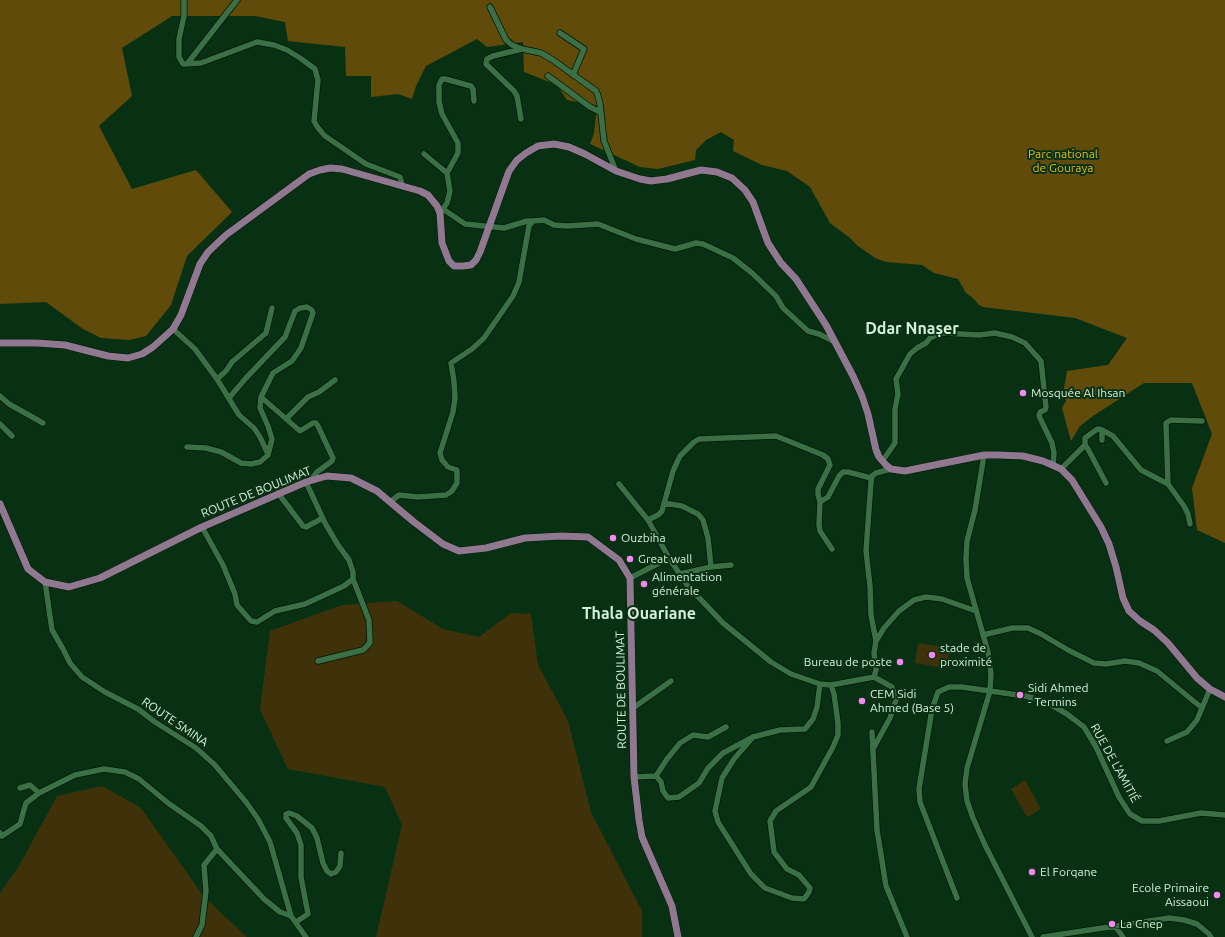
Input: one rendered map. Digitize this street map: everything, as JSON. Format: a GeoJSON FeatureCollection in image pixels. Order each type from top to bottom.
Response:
{"type":"FeatureCollection","features":[{"type":"Feature","properties":{"kind":"main road"},"geometry":{"type":"LineString","coordinates":[[0,344],[37,343],[64,345],[108,356],[128,358],[142,354],[153,347],[173,328],[184,309],[200,264],[208,252],[226,235],[309,174],[320,170],[342,168],[420,191],[428,195],[441,211],[442,243],[449,261],[454,266],[471,265],[476,260],[509,171],[517,160],[538,146],[554,144],[569,147],[616,171],[651,181],[667,179],[701,170],[717,172],[732,178],[745,190],[753,202],[768,243],[781,263],[796,279],[836,342],[854,376],[862,396],[879,457],[891,469],[901,471],[984,455],[1023,456],[1043,461],[1061,469],[1072,480],[1101,527],[1109,544],[1123,598],[1129,610],[1140,621],[1154,630],[1168,643],[1197,678],[1210,689],[1225,697]]}},
{"type":"Feature","properties":{"kind":"main road","name":"ROUTE DE BOULIMAT"},"geometry":{"type":"LineString","coordinates":[[0,504],[28,569],[45,582],[68,587],[100,578],[202,527],[278,493],[308,481],[328,476],[351,478],[376,491],[443,544],[460,550],[486,548],[524,538],[561,536],[588,537],[619,560],[630,578],[634,777],[639,820],[642,837],[672,906],[679,937]]}},
{"type":"Feature","properties":{"kind":"street"},"geometry":{"type":"LineString","coordinates":[[184,0],[184,16],[179,39],[179,57],[182,64],[201,62],[257,42],[274,45],[300,58],[315,68],[318,80],[314,121],[318,128],[326,136],[366,164],[400,177],[403,187]]}},
{"type":"Feature","properties":{"kind":"street"},"geometry":{"type":"LineString","coordinates":[[187,64],[237,0]]}},
{"type":"Feature","properties":{"kind":"street"},"geometry":{"type":"LineString","coordinates":[[490,7],[506,40],[512,45],[540,53],[553,60],[596,92],[598,96],[604,141],[616,171]]}},
{"type":"Feature","properties":{"kind":"street"},"geometry":{"type":"LineString","coordinates":[[560,33],[584,49],[573,75]]}},
{"type":"Feature","properties":{"kind":"street"},"geometry":{"type":"LineString","coordinates":[[521,119],[517,96],[514,91],[486,64],[487,60],[493,56],[522,49]]}},
{"type":"Feature","properties":{"kind":"street"},"geometry":{"type":"LineString","coordinates":[[548,76],[590,107],[600,112]]}},
{"type":"Feature","properties":{"kind":"street"},"geometry":{"type":"LineString","coordinates":[[474,101],[473,89],[471,86],[442,79],[439,85],[438,102],[442,114],[458,143],[458,153],[447,173],[450,190],[447,203],[441,211],[465,224],[504,228],[527,221],[544,220],[554,225],[567,226],[598,224],[636,239],[675,248],[696,243],[703,244],[733,258],[752,273],[776,296],[783,308],[808,331],[819,334],[836,342]]}},
{"type":"Feature","properties":{"kind":"street"},"geometry":{"type":"LineString","coordinates":[[424,154],[447,173]]}},
{"type":"Feature","properties":{"kind":"street"},"geometry":{"type":"LineString","coordinates":[[390,502],[399,494],[418,497],[437,497],[446,495],[452,491],[457,483],[457,470],[448,467],[442,460],[440,453],[454,412],[454,381],[451,363],[472,349],[484,338],[513,296],[519,282],[529,226],[533,221]]}},
{"type":"Feature","properties":{"kind":"street"},"geometry":{"type":"LineString","coordinates":[[187,447],[206,448],[221,452],[241,463],[251,464],[260,462],[268,455],[272,439],[260,408],[261,397],[273,374],[292,361],[301,348],[313,312],[312,310],[307,307],[300,308],[295,311],[285,337],[229,398]]}},
{"type":"Feature","properties":{"kind":"street"},"geometry":{"type":"LineString","coordinates":[[217,379],[226,371],[232,362],[266,333],[272,308]]}},
{"type":"Feature","properties":{"kind":"street"},"geometry":{"type":"LineString","coordinates":[[173,328],[195,349],[217,379],[239,415],[254,428],[268,455]]}},
{"type":"Feature","properties":{"kind":"street"},"geometry":{"type":"LineString","coordinates":[[882,460],[895,443],[895,409],[898,394],[896,379],[910,354],[917,348],[926,344],[930,338],[938,334],[979,335],[995,333],[1012,337],[1025,343],[1041,360],[1046,407],[1045,410],[1040,412],[1039,416],[1052,443],[1054,466]]}},
{"type":"Feature","properties":{"kind":"street"},"geometry":{"type":"LineString","coordinates":[[286,419],[308,397],[319,392],[335,380]]}},
{"type":"Feature","properties":{"kind":"street"},"geometry":{"type":"LineString","coordinates":[[0,396],[9,404],[42,423]]}},
{"type":"Feature","properties":{"kind":"street"},"geometry":{"type":"LineString","coordinates":[[261,397],[300,432],[313,423],[316,423],[333,458],[332,461],[308,481],[323,518],[338,545],[349,560],[353,572],[353,579],[369,620],[370,642],[363,650],[318,661]]}},
{"type":"Feature","properties":{"kind":"street"},"geometry":{"type":"LineString","coordinates":[[1168,484],[1166,423],[1171,420],[1202,421]]}},
{"type":"Feature","properties":{"kind":"street"},"geometry":{"type":"LineString","coordinates":[[0,424],[12,436]]}},
{"type":"Feature","properties":{"kind":"street"},"geometry":{"type":"LineString","coordinates":[[1106,483],[1085,445],[1085,438],[1098,429],[1113,436],[1141,470],[1168,484],[1184,506],[1188,514],[1190,524]]}},
{"type":"Feature","properties":{"kind":"street"},"geometry":{"type":"LineString","coordinates":[[1102,430],[1102,440]]}},
{"type":"Feature","properties":{"kind":"street"},"geometry":{"type":"LineString","coordinates":[[648,520],[658,516],[662,512],[673,471],[680,456],[694,442],[699,439],[776,436],[823,455],[828,459],[830,465],[818,489],[820,502],[819,525],[820,531],[832,549]]}},
{"type":"Feature","properties":{"kind":"street"},"geometry":{"type":"LineString","coordinates":[[1061,469],[1085,445]]}},
{"type":"Feature","properties":{"kind":"street"},"geometry":{"type":"LineString","coordinates":[[984,455],[967,547],[967,578],[988,652],[991,674],[990,691],[967,768],[965,784],[967,801],[985,845],[1032,937]]}},
{"type":"Feature","properties":{"kind":"street"},"geometry":{"type":"LineString","coordinates":[[874,676],[876,670],[874,653],[876,641],[871,615],[870,586],[866,551],[871,478],[876,473],[891,469]]}},
{"type":"Feature","properties":{"kind":"street"},"geometry":{"type":"LineString","coordinates":[[820,502],[828,497],[839,476],[843,472],[871,478]]}},
{"type":"Feature","properties":{"kind":"street"},"geometry":{"type":"LineString","coordinates":[[619,484],[648,520],[669,558],[688,585],[723,623],[771,662],[791,674],[820,684],[831,685],[874,676],[892,687],[896,700],[890,718],[873,749]]}},
{"type":"Feature","properties":{"kind":"street"},"geometry":{"type":"LineString","coordinates":[[278,493],[303,526],[306,527],[323,518]]}},
{"type":"Feature","properties":{"kind":"street"},"geometry":{"type":"LineString","coordinates":[[664,503],[682,506],[698,514],[703,520],[708,538],[711,567]]}},
{"type":"Feature","properties":{"kind":"street"},"geometry":{"type":"LineString","coordinates":[[202,527],[223,565],[235,594],[237,605],[251,621],[257,622],[275,611],[305,604],[344,586],[353,579]]}},
{"type":"Feature","properties":{"kind":"street"},"geometry":{"type":"LineString","coordinates":[[630,578],[669,558]]}},
{"type":"Feature","properties":{"kind":"street"},"geometry":{"type":"LineString","coordinates":[[680,574],[711,567],[731,565]]}},
{"type":"Feature","properties":{"kind":"street","name":"ROUTE SMINA"},"geometry":{"type":"LineString","coordinates":[[45,582],[52,630],[70,663],[82,678],[138,709],[155,722],[196,748],[214,764],[246,802],[258,819],[270,842],[291,916],[306,937]]}},
{"type":"Feature","properties":{"kind":"street"},"geometry":{"type":"LineString","coordinates":[[876,641],[884,628],[914,600],[926,597],[942,599],[976,611]]}},
{"type":"Feature","properties":{"kind":"street"},"geometry":{"type":"LineString","coordinates":[[983,635],[1012,628],[1028,628],[1094,663],[1106,664],[1125,661],[1139,663],[1157,671],[1202,708]]}},
{"type":"Feature","properties":{"kind":"street"},"geometry":{"type":"LineString","coordinates":[[633,708],[671,681]]}},
{"type":"Feature","properties":{"kind":"street"},"geometry":{"type":"LineString","coordinates":[[634,777],[656,776],[662,782],[663,791],[668,798],[679,797],[699,783],[708,768],[723,753],[753,737],[780,730],[805,729],[813,719],[817,707],[820,684]]}},
{"type":"Feature","properties":{"kind":"street"},"geometry":{"type":"LineString","coordinates":[[753,737],[734,759],[722,778],[715,811],[718,822],[751,874],[765,888],[792,898],[804,899],[810,888],[799,875],[787,869],[774,852],[770,821],[776,811],[811,787],[833,747],[838,735],[838,723],[834,694],[831,685]]}},
{"type":"Feature","properties":{"kind":"street","name":"RUE DE L'AMITIÉ"},"geometry":{"type":"LineString","coordinates":[[957,898],[920,802],[919,789],[932,709],[938,692],[949,686],[1025,696],[1044,701],[1067,714],[1084,727],[1096,747],[1119,798],[1130,814],[1142,821],[1160,821],[1201,813],[1225,815]]}},
{"type":"Feature","properties":{"kind":"street"},"geometry":{"type":"LineString","coordinates":[[1167,741],[1187,732],[1198,720],[1210,689]]}},
{"type":"Feature","properties":{"kind":"street"},"geometry":{"type":"LineString","coordinates":[[656,776],[667,759],[680,744],[693,736],[708,737],[726,727]]}},
{"type":"Feature","properties":{"kind":"street"},"geometry":{"type":"LineString","coordinates":[[872,732],[877,830],[886,886],[907,937]]}},
{"type":"Feature","properties":{"kind":"street"},"geometry":{"type":"LineString","coordinates":[[0,833],[2,836],[20,824],[26,803],[40,793],[75,775],[104,769],[125,772],[139,779],[168,803],[201,826],[211,836],[217,849],[264,899],[280,912],[291,916]]}},
{"type":"Feature","properties":{"kind":"street"},"geometry":{"type":"LineString","coordinates":[[20,788],[30,785],[40,793]]}},
{"type":"Feature","properties":{"kind":"street"},"geometry":{"type":"LineString","coordinates":[[296,922],[308,914],[301,877],[302,844],[297,833],[286,818],[286,814],[289,813],[298,816],[312,828],[317,838],[326,871],[331,874],[336,872],[340,866],[341,853]]}},
{"type":"Feature","properties":{"kind":"street"},"geometry":{"type":"LineString","coordinates":[[196,937],[202,925],[206,891],[204,865],[217,849]]}},
{"type":"Feature","properties":{"kind":"street"},"geometry":{"type":"LineString","coordinates":[[1043,937],[1169,918],[1197,924],[1211,937]]}},
{"type":"Feature","properties":{"kind":"street"},"geometry":{"type":"LineString","coordinates":[[1115,926],[1122,937]]}},
{"type":"Feature","properties":{"kind":"shaded area"},"geometry":{"type":"Polygon","coordinates":[[[397,601],[443,629],[479,637],[511,613],[531,614],[538,665],[568,721],[591,812],[642,911],[642,937],[376,937],[402,825],[385,787],[288,769],[260,710],[270,631],[342,605],[397,601]]]}},
{"type":"Feature","properties":{"kind":"shaded area","name":"stade de proximité"},"geometry":{"type":"Polygon","coordinates":[[[918,643],[950,648],[946,668],[915,663],[918,643]]]}},
{"type":"Feature","properties":{"kind":"shaded area"},"geometry":{"type":"Polygon","coordinates":[[[1025,780],[1041,809],[1027,817],[1011,789],[1025,780]]]}},
{"type":"Feature","properties":{"kind":"shaded area"},"geometry":{"type":"Polygon","coordinates":[[[102,786],[141,808],[204,897],[247,937],[0,937],[0,893],[19,866],[57,796],[102,786]]]}},
{"type":"Feature","properties":{"kind":"green space","name":"Parc national de Gouraya"},"geometry":{"type":"Polygon","coordinates":[[[0,0],[1225,0],[1225,543],[1197,530],[1192,488],[1212,434],[1192,383],[1144,383],[1080,426],[1071,441],[1062,408],[1066,401],[1064,388],[1067,371],[1108,365],[1127,338],[1075,318],[983,307],[966,293],[958,279],[934,273],[922,265],[886,262],[875,258],[830,223],[810,187],[787,171],[762,165],[733,151],[734,140],[721,132],[706,140],[696,150],[695,160],[658,169],[640,167],[590,144],[594,133],[597,106],[567,100],[557,85],[524,72],[523,42],[487,47],[477,39],[426,66],[416,86],[412,99],[398,94],[371,97],[371,76],[346,76],[345,47],[288,41],[285,22],[255,16],[172,16],[122,48],[132,96],[99,126],[132,189],[196,170],[232,212],[187,256],[171,305],[146,336],[130,340],[101,338],[83,329],[46,302],[0,304],[0,0]]]}},
{"type":"Feature","properties":{"kind":"place","name":"Mosquée Al Ihsan"},"geometry":{"type":"Point","coordinates":[1023,393]}},
{"type":"Feature","properties":{"kind":"place","name":"Ouzbiha"},"geometry":{"type":"Point","coordinates":[613,538]}},
{"type":"Feature","properties":{"kind":"place","name":"Great wall"},"geometry":{"type":"Point","coordinates":[630,559]}},
{"type":"Feature","properties":{"kind":"place","name":"Alimentation générale"},"geometry":{"type":"Point","coordinates":[644,584]}},
{"type":"Feature","properties":{"kind":"place","name":"stade de proximité"},"geometry":{"type":"Point","coordinates":[932,655]}},
{"type":"Feature","properties":{"kind":"place","name":"Bureau de poste"},"geometry":{"type":"Point","coordinates":[900,662]}},
{"type":"Feature","properties":{"kind":"place","name":"Sidi Ahmed - Termins"},"geometry":{"type":"Point","coordinates":[1020,695]}},
{"type":"Feature","properties":{"kind":"place","name":"CEM Sidi Ahmed (Base 5)"},"geometry":{"type":"Point","coordinates":[862,701]}},
{"type":"Feature","properties":{"kind":"place","name":"El Forqane"},"geometry":{"type":"Point","coordinates":[1032,872]}},
{"type":"Feature","properties":{"kind":"place","name":"Ecole Primaire Aissaoui"},"geometry":{"type":"Point","coordinates":[1217,895]}},
{"type":"Feature","properties":{"kind":"place","name":"La Cnep"},"geometry":{"type":"Point","coordinates":[1112,924]}},
{"type":"Feature","properties":{"kind":"district","name":"Ddar Nnaṣer"},"geometry":{"type":"Point","coordinates":[912,329]}},
{"type":"Feature","properties":{"kind":"district","name":"Thala Ouariane"},"geometry":{"type":"Point","coordinates":[639,614]}}]}
